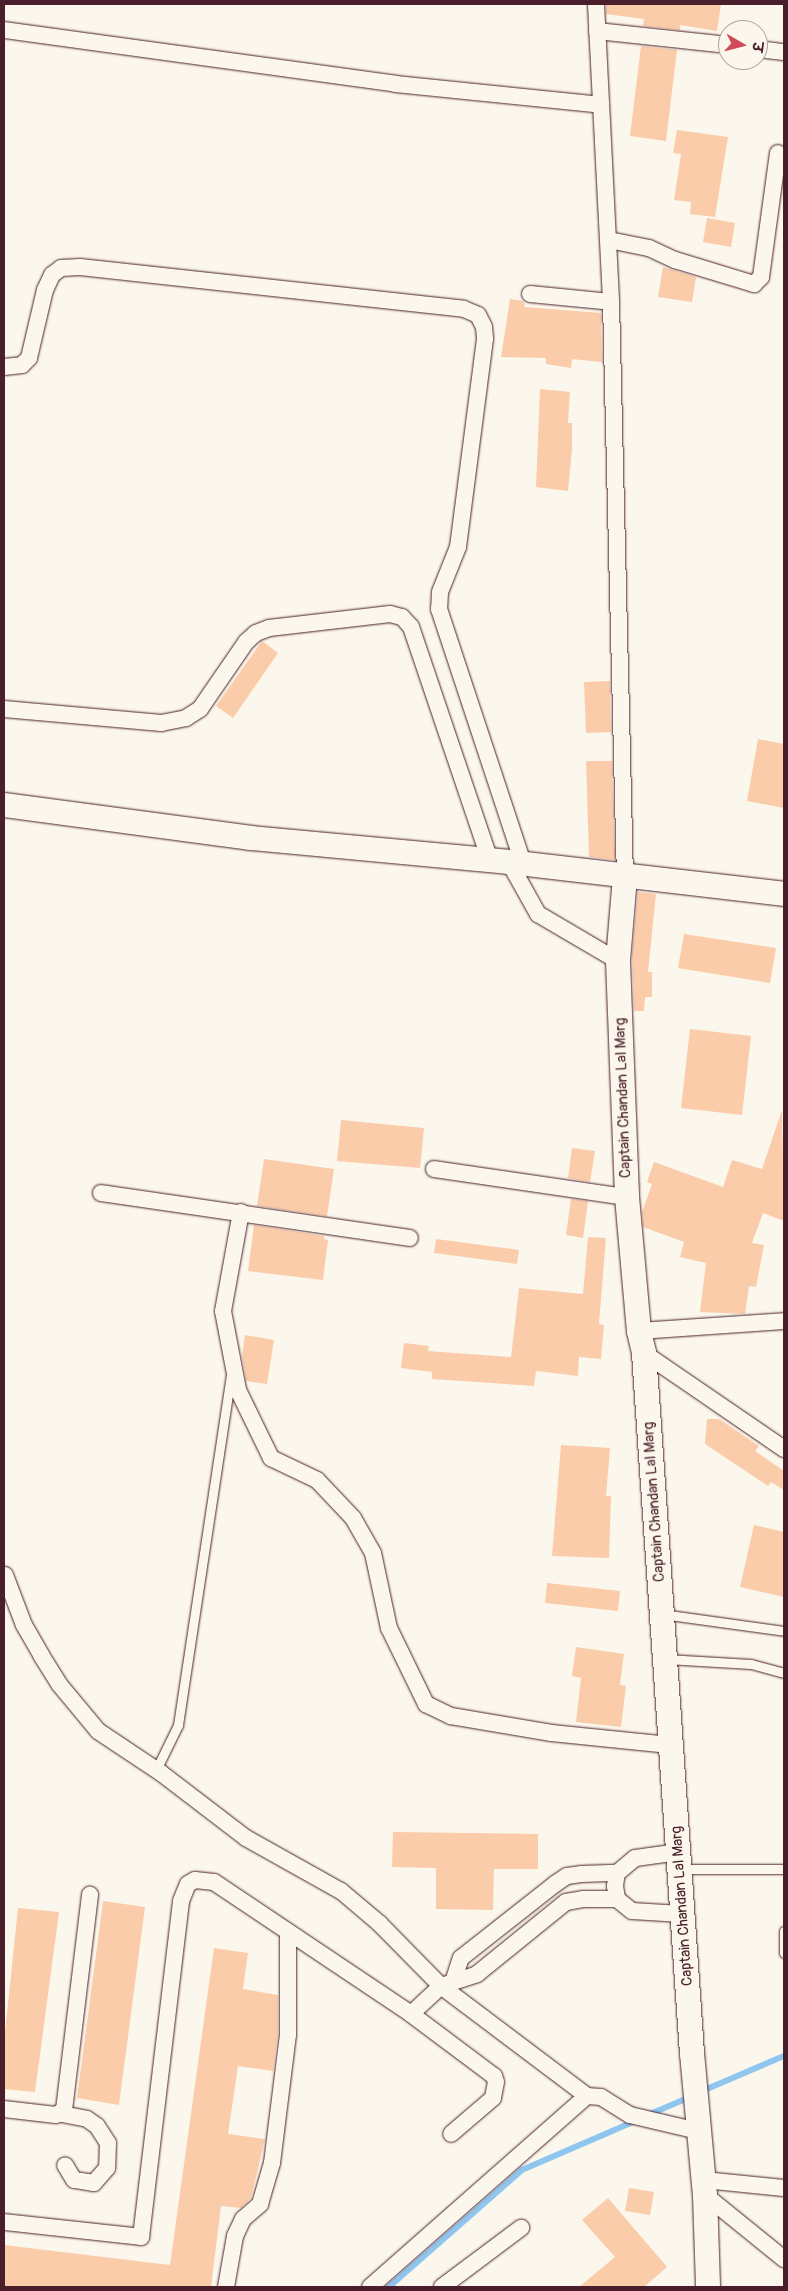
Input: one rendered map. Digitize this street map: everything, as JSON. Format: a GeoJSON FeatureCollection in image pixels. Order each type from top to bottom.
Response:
{"type":"FeatureCollection","features":[{"type":"Feature","properties":{"kind":"street"},"geometry":{"type":"LineString","coordinates":[[596,4],[609,240],[625,877]]}},
{"type":"Feature","properties":{"kind":"street"},"geometry":{"type":"LineString","coordinates":[[4,30],[396,84],[601,105]]}},
{"type":"Feature","properties":{"kind":"street"},"geometry":{"type":"LineString","coordinates":[[597,31],[718,44]]}},
{"type":"Feature","properties":{"kind":"street"},"geometry":{"type":"LineString","coordinates":[[768,50],[784,52]]}},
{"type":"Feature","properties":{"kind":"street"},"geometry":{"type":"LineString","coordinates":[[609,240],[649,248],[741,283],[754,284],[761,277],[778,153]]}},
{"type":"Feature","properties":{"kind":"street"},"geometry":{"type":"LineString","coordinates":[[4,367],[22,365],[29,358],[45,290],[52,275],[61,268],[80,267],[455,308],[478,315],[484,327],[485,339],[461,527],[458,547],[440,592],[439,609],[507,862]]}},
{"type":"Feature","properties":{"kind":"street"},"geometry":{"type":"LineString","coordinates":[[530,294],[611,302]]}},
{"type":"Feature","properties":{"kind":"street"},"geometry":{"type":"LineString","coordinates":[[4,709],[161,723],[186,718],[200,709],[246,642],[256,633],[269,628],[390,614],[402,617],[411,627],[507,862],[538,914],[618,961]]}},
{"type":"Feature","properties":{"kind":"street"},"geometry":{"type":"LineString","coordinates":[[4,805],[251,838],[507,862],[784,894]]}},
{"type":"Feature","properties":{"kind":"street","name":"Captain Chandan Lal Marg"},"geometry":{"type":"LineString","coordinates":[[625,877],[618,961],[627,1197],[639,1331],[644,1354],[692,2054],[698,2131],[705,2187],[708,2287]]}},
{"type":"Feature","properties":{"kind":"street"},"geometry":{"type":"LineString","coordinates":[[434,1169],[627,1197]]}},
{"type":"Feature","properties":{"kind":"street"},"geometry":{"type":"LineString","coordinates":[[100,1193],[410,1238]]}},
{"type":"Feature","properties":{"kind":"street"},"geometry":{"type":"LineString","coordinates":[[241,1212],[223,1311],[232,1369],[238,1390],[271,1458],[317,1480],[354,1518],[373,1553],[389,1628],[426,1704],[451,1716],[552,1733],[671,1745]]}},
{"type":"Feature","properties":{"kind":"street"},"geometry":{"type":"LineString","coordinates":[[639,1331],[784,1321]]}},
{"type":"Feature","properties":{"kind":"street"},"geometry":{"type":"LineString","coordinates":[[644,1354],[784,1449]]}},
{"type":"Feature","properties":{"kind":"street"},"geometry":{"type":"LineString","coordinates":[[5,1575],[24,1625],[59,1684],[98,1731],[156,1770],[246,1838],[341,1891],[448,1983],[587,2096],[601,2098],[630,2115],[698,2131]]}},
{"type":"Feature","properties":{"kind":"street"},"geometry":{"type":"LineString","coordinates":[[411,2014],[448,1983],[461,1958],[567,1876],[617,1873],[635,1858],[679,1861]]}},
{"type":"Feature","properties":{"kind":"street"},"geometry":{"type":"LineString","coordinates":[[617,1873],[617,1899]]}},
{"type":"Feature","properties":{"kind":"street"},"geometry":{"type":"LineString","coordinates":[[4,2222],[141,2236],[184,1891],[195,1880],[214,1882],[411,2014],[494,2076],[496,2082],[493,2098],[451,2134]]}},
{"type":"Feature","properties":{"kind":"street"},"geometry":{"type":"LineString","coordinates":[[62,2114],[90,1895]]}},
{"type":"Feature","properties":{"kind":"street"},"geometry":{"type":"LineString","coordinates":[[448,1983],[477,1974],[566,1902],[583,1899],[617,1899],[632,1912],[682,1914]]}},
{"type":"Feature","properties":{"kind":"street"},"geometry":{"type":"LineString","coordinates":[[226,2287],[235,2236],[243,2219],[260,2204],[272,2163],[288,2035],[288,1932]]}},
{"type":"Feature","properties":{"kind":"street"},"geometry":{"type":"LineString","coordinates":[[370,2287],[587,2096]]}},
{"type":"Feature","properties":{"kind":"street"},"geometry":{"type":"LineString","coordinates":[[4,2109],[62,2114],[87,2120],[97,2126],[108,2143],[107,2168],[94,2183],[74,2180],[65,2165]]}},
{"type":"Feature","properties":{"kind":"street"},"geometry":{"type":"LineString","coordinates":[[705,2187],[784,2188]]}},
{"type":"Feature","properties":{"kind":"street"},"geometry":{"type":"LineString","coordinates":[[705,2187],[784,2258]]}},
{"type":"Feature","properties":{"kind":"street"},"geometry":{"type":"LineString","coordinates":[[442,2287],[521,2228]]}},
{"type":"Feature","properties":{"kind":"lane"},"geometry":{"type":"LineString","coordinates":[[156,1770],[178,1725],[232,1369]]}},
{"type":"Feature","properties":{"kind":"lane"},"geometry":{"type":"LineString","coordinates":[[662,1614],[784,1631]]}},
{"type":"Feature","properties":{"kind":"lane"},"geometry":{"type":"LineString","coordinates":[[665,1658],[751,1664],[784,1673]]}},
{"type":"Feature","properties":{"kind":"lane"},"geometry":{"type":"LineString","coordinates":[[679,1861],[784,1869]]}},
{"type":"Feature","properties":{"kind":"lane"},"geometry":{"type":"LineString","coordinates":[[784,1931],[784,1953]]}},
{"type":"Feature","properties":{"kind":"building"},"geometry":{"type":"Polygon","coordinates":[[[606,4],[721,4],[717,31],[680,25],[680,30],[643,26],[644,19],[606,14],[606,4]]]}},
{"type":"Feature","properties":{"kind":"building"},"geometry":{"type":"Polygon","coordinates":[[[641,46],[677,50],[666,141],[630,136],[641,46]]]}},
{"type":"Feature","properties":{"kind":"building"},"geometry":{"type":"Polygon","coordinates":[[[677,130],[728,137],[715,217],[690,214],[691,202],[674,200],[681,154],[673,153],[677,130]]]}},
{"type":"Feature","properties":{"kind":"building"},"geometry":{"type":"Polygon","coordinates":[[[707,218],[735,223],[731,247],[703,242],[707,218]]]}},
{"type":"Feature","properties":{"kind":"building"},"geometry":{"type":"Polygon","coordinates":[[[663,267],[696,277],[692,302],[658,297],[663,267]]]}},
{"type":"Feature","properties":{"kind":"building"},"geometry":{"type":"Polygon","coordinates":[[[510,299],[523,301],[525,307],[601,313],[602,362],[572,359],[571,368],[546,364],[546,358],[501,357],[510,299]]]}},
{"type":"Feature","properties":{"kind":"building"},"geometry":{"type":"Polygon","coordinates":[[[540,389],[570,392],[568,423],[572,423],[572,449],[568,491],[536,487],[540,389]]]}},
{"type":"Feature","properties":{"kind":"building"},"geometry":{"type":"Polygon","coordinates":[[[262,641],[278,653],[233,718],[216,706],[262,641]]]}},
{"type":"Feature","properties":{"kind":"building"},"geometry":{"type":"Polygon","coordinates":[[[610,681],[611,732],[586,733],[584,682],[610,681]]]}},
{"type":"Feature","properties":{"kind":"building"},"geometry":{"type":"Polygon","coordinates":[[[758,739],[784,744],[784,808],[747,801],[758,739]]]}},
{"type":"Feature","properties":{"kind":"building"},"geometry":{"type":"Polygon","coordinates":[[[586,761],[612,761],[615,860],[589,857],[586,761]]]}},
{"type":"Feature","properties":{"kind":"building"},"geometry":{"type":"Polygon","coordinates":[[[638,892],[656,894],[648,972],[652,972],[652,997],[645,997],[644,1011],[634,1011],[632,953],[638,892]]]}},
{"type":"Feature","properties":{"kind":"building"},"geometry":{"type":"Polygon","coordinates":[[[684,934],[776,948],[770,983],[678,968],[684,934]]]}},
{"type":"Feature","properties":{"kind":"building"},"geometry":{"type":"Polygon","coordinates":[[[690,1029],[751,1036],[742,1115],[681,1108],[690,1029]]]}},
{"type":"Feature","properties":{"kind":"building"},"geometry":{"type":"Polygon","coordinates":[[[782,1110],[784,1221],[763,1213],[752,1243],[764,1245],[756,1287],[749,1286],[745,1314],[700,1312],[706,1263],[680,1257],[684,1242],[643,1227],[642,1212],[652,1184],[647,1182],[654,1162],[723,1187],[732,1160],[762,1169],[782,1110]]]}},
{"type":"Feature","properties":{"kind":"building"},"geometry":{"type":"Polygon","coordinates":[[[341,1120],[424,1128],[420,1168],[337,1161],[341,1120]]]}},
{"type":"Feature","properties":{"kind":"building"},"geometry":{"type":"Polygon","coordinates":[[[572,1148],[595,1151],[590,1182],[568,1178],[572,1148]]]}},
{"type":"Feature","properties":{"kind":"building"},"geometry":{"type":"Polygon","coordinates":[[[264,1159],[334,1169],[327,1216],[257,1206],[264,1159]]]}},
{"type":"Feature","properties":{"kind":"building"},"geometry":{"type":"Polygon","coordinates":[[[571,1199],[588,1201],[583,1238],[566,1235],[571,1199]]]}},
{"type":"Feature","properties":{"kind":"building"},"geometry":{"type":"Polygon","coordinates":[[[254,1225],[324,1236],[324,1239],[328,1240],[323,1280],[248,1271],[254,1225]]]}},
{"type":"Feature","properties":{"kind":"building"},"geometry":{"type":"Polygon","coordinates":[[[588,1237],[606,1238],[599,1324],[604,1325],[601,1359],[579,1357],[578,1376],[536,1371],[534,1386],[432,1379],[432,1372],[401,1368],[404,1343],[429,1346],[428,1351],[511,1357],[519,1288],[583,1294],[588,1237]]]}},
{"type":"Feature","properties":{"kind":"building"},"geometry":{"type":"Polygon","coordinates":[[[436,1239],[519,1250],[517,1264],[434,1253],[436,1239]]]}},
{"type":"Feature","properties":{"kind":"building"},"geometry":{"type":"Polygon","coordinates":[[[245,1335],[274,1340],[267,1384],[246,1381],[242,1355],[245,1335]]]}},
{"type":"Feature","properties":{"kind":"building"},"geometry":{"type":"Polygon","coordinates":[[[707,1419],[719,1419],[759,1446],[755,1451],[784,1471],[784,1490],[771,1482],[768,1486],[705,1444],[707,1419]]]}},
{"type":"Feature","properties":{"kind":"building"},"geometry":{"type":"Polygon","coordinates":[[[561,1445],[610,1448],[606,1496],[611,1496],[609,1558],[552,1556],[561,1445]]]}},
{"type":"Feature","properties":{"kind":"building"},"geometry":{"type":"Polygon","coordinates":[[[754,1525],[784,1532],[784,1597],[740,1587],[754,1525]]]}},
{"type":"Feature","properties":{"kind":"building"},"geometry":{"type":"Polygon","coordinates":[[[547,1583],[620,1591],[618,1611],[545,1603],[547,1583]]]}},
{"type":"Feature","properties":{"kind":"building"},"geometry":{"type":"Polygon","coordinates":[[[576,1647],[624,1654],[620,1685],[626,1686],[621,1727],[576,1722],[581,1678],[572,1676],[576,1647]]]}},
{"type":"Feature","properties":{"kind":"building"},"geometry":{"type":"Polygon","coordinates":[[[393,1832],[538,1834],[538,1869],[494,1869],[493,1910],[436,1909],[436,1868],[392,1867],[393,1832]]]}},
{"type":"Feature","properties":{"kind":"building"},"geometry":{"type":"Polygon","coordinates":[[[103,1901],[145,1907],[119,2105],[77,2098],[103,1901]]]}},
{"type":"Feature","properties":{"kind":"building"},"geometry":{"type":"Polygon","coordinates":[[[18,1908],[59,1912],[35,2092],[4,2089],[4,2042],[18,1908]]]}},
{"type":"Feature","properties":{"kind":"building"},"geometry":{"type":"Polygon","coordinates":[[[214,1948],[248,1953],[243,1989],[278,1995],[278,2034],[273,2071],[238,2066],[228,2134],[265,2139],[251,2198],[241,2208],[221,2206],[211,2287],[4,2287],[4,2245],[170,2265],[214,1948]]]}},
{"type":"Feature","properties":{"kind":"building"},"geometry":{"type":"Polygon","coordinates":[[[629,2188],[654,2192],[650,2215],[625,2211],[629,2188]]]}},
{"type":"Feature","properties":{"kind":"building"},"geometry":{"type":"Polygon","coordinates":[[[608,2198],[667,2267],[644,2287],[579,2287],[615,2257],[582,2220],[608,2198]]]}},
{"type":"Feature","properties":{"kind":"waterway"},"geometry":{"type":"LineString","coordinates":[[700,2092],[784,2056]]}},
{"type":"Feature","properties":{"kind":"waterway"},"geometry":{"type":"LineString","coordinates":[[648,2115],[690,2097]]}},
{"type":"Feature","properties":{"kind":"waterway"},"geometry":{"type":"LineString","coordinates":[[389,2287],[522,2170],[635,2121]]}}]}
